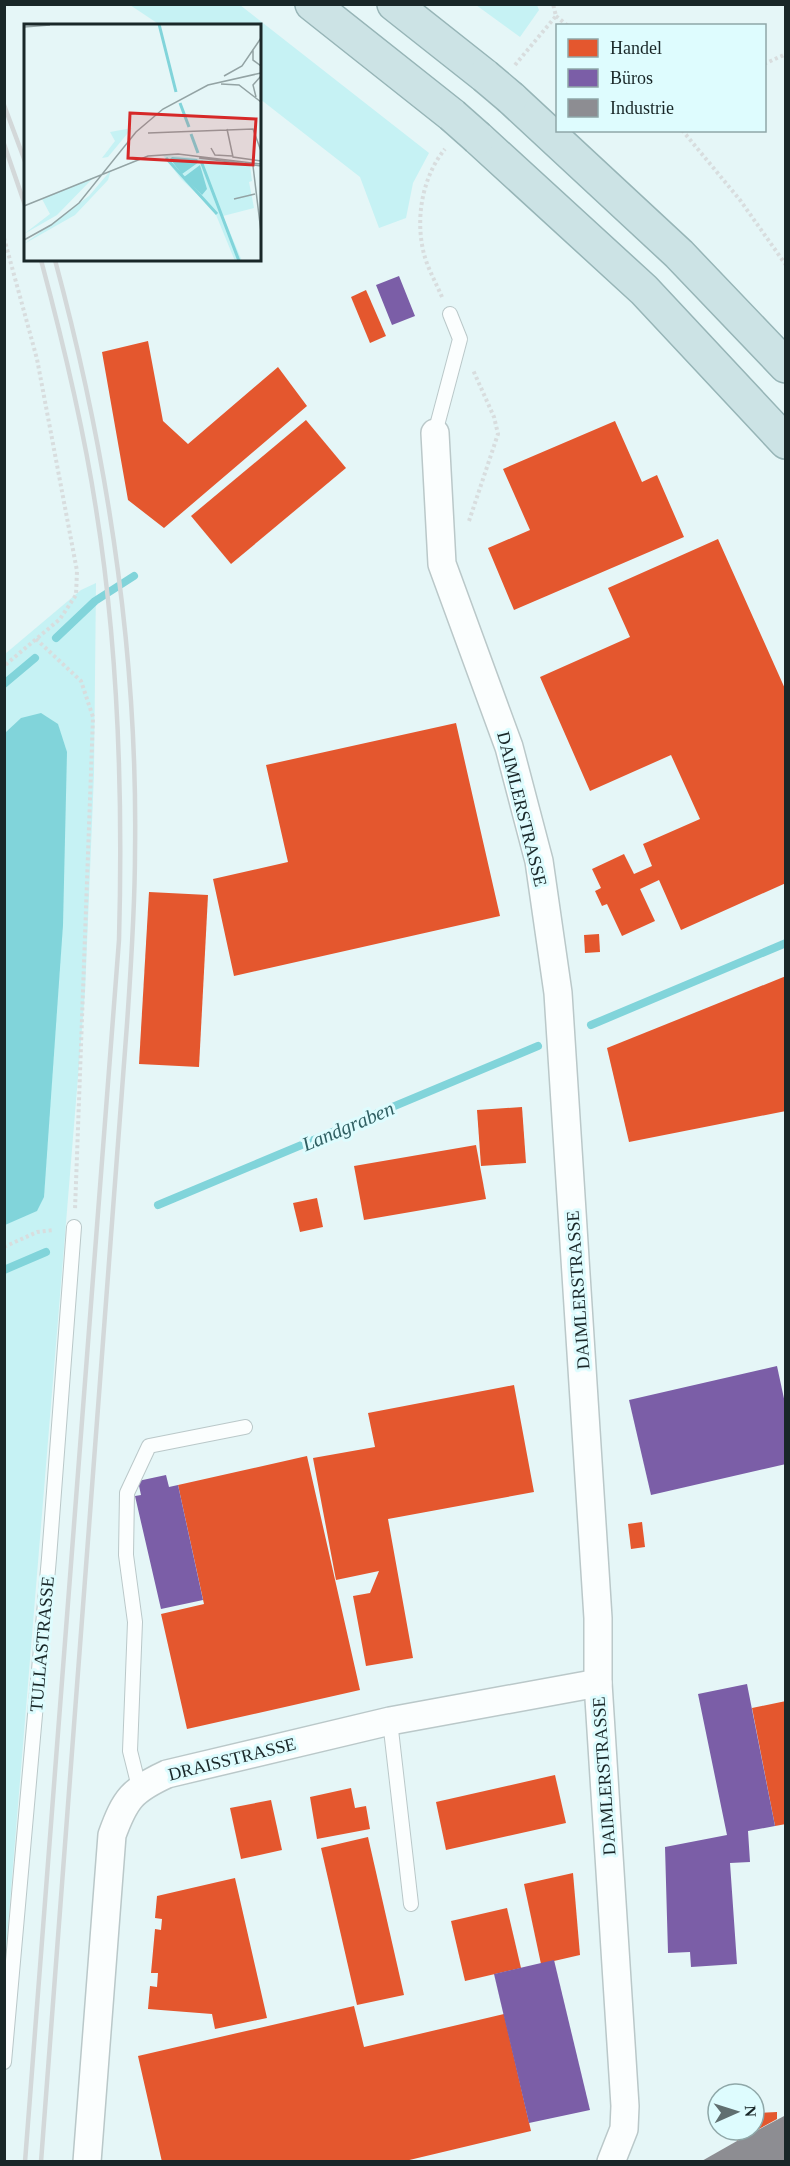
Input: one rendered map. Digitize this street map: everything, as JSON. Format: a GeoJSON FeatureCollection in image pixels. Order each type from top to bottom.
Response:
{"type":"FeatureCollection","features":[{"type":"Feature","properties":{"kind":"highway"},"geometry":{"type":"LineString","coordinates":[[312,4],[452,115],[644,290],[786,442]]}},
{"type":"Feature","properties":{"kind":"highway"},"geometry":{"type":"LineString","coordinates":[[394,4],[511,98],[679,254],[786,366]]}},
{"type":"Feature","properties":{"kind":"street","name":"DAIMLERSTRASSE"},"geometry":{"type":"LineString","coordinates":[[435,433],[442,564],[509,747],[539,861],[558,993],[597,1606],[598,1683],[625,2106],[624,2129],[611,2162]]}},
{"type":"Feature","properties":{"kind":"street","name":"DRAISSTRASSE"},"geometry":{"type":"LineString","coordinates":[[87,2162],[112,1835],[122,1806],[139,1787],[167,1774],[390,1721],[598,1683]]}},
{"type":"Feature","properties":{"kind":"lane"},"geometry":{"type":"LineString","coordinates":[[435,433],[460,339],[450,314]]}},
{"type":"Feature","properties":{"kind":"lane","name":"TULLASTRASSE"},"geometry":{"type":"LineString","coordinates":[[4,2062],[49,1558],[74,1227]]}},
{"type":"Feature","properties":{"kind":"lane"},"geometry":{"type":"LineString","coordinates":[[139,1787],[130,1750],[135,1622],[126,1555],[127,1493],[149,1446],[245,1427]]}},
{"type":"Feature","properties":{"kind":"lane"},"geometry":{"type":"LineString","coordinates":[[390,1721],[411,1904]]}},
{"type":"Feature","properties":{"kind":"path"},"geometry":{"type":"LineString","coordinates":[[556,16],[566,24]]}},
{"type":"Feature","properties":{"kind":"path"},"geometry":{"type":"LineString","coordinates":[[766,64],[786,54]]}},
{"type":"Feature","properties":{"kind":"path"},"geometry":{"type":"LineString","coordinates":[[684,132],[740,200],[786,264]]}},
{"type":"Feature","properties":{"kind":"path"},"geometry":{"type":"LineString","coordinates":[[4,238],[37,359],[77,571],[76,595],[60,619],[4,666]]}},
{"type":"Feature","properties":{"kind":"path"},"geometry":{"type":"LineString","coordinates":[[4,1247],[37,1232],[74,1227],[93,717],[81,681],[36,639]]}},
{"type":"Feature","properties":{"kind":"shaded area"},"geometry":{"type":"Polygon","coordinates":[[[130,5],[240,5],[429,153],[413,183],[406,218],[379,228],[360,177],[261,100],[261,24],[158,24],[130,5]]]}},
{"type":"Feature","properties":{"kind":"shaded area"},"geometry":{"type":"Polygon","coordinates":[[[476,5],[537,5],[539,10],[520,37],[476,5]]]}},
{"type":"Feature","properties":{"kind":"shaded area"},"geometry":{"type":"Polygon","coordinates":[[[96,583],[94,774],[85,992],[5,1963],[5,654],[81,590],[96,583]]]}},
{"type":"Feature","properties":{"kind":"water"},"geometry":{"type":"Polygon","coordinates":[[[41,713],[58,724],[67,752],[63,925],[44,1197],[37,1211],[5,1225],[5,733],[21,718],[41,713]]]}},
{"type":"Feature","properties":{"kind":"building: Handel"},"geometry":{"type":"Polygon","coordinates":[[[366,290],[386,336],[370,343],[351,297],[366,290]]]}},
{"type":"Feature","properties":{"kind":"building: Handel"},"geometry":{"type":"Polygon","coordinates":[[[148,341],[163,421],[188,444],[278,367],[307,406],[164,528],[128,500],[102,352],[148,341]]]}},
{"type":"Feature","properties":{"kind":"building: Handel"},"geometry":{"type":"Polygon","coordinates":[[[306,420],[346,468],[231,564],[191,516],[306,420]]]}},
{"type":"Feature","properties":{"kind":"building: Handel"},"geometry":{"type":"Polygon","coordinates":[[[615,421],[642,482],[657,475],[684,537],[514,610],[488,548],[530,530],[503,469],[615,421]]]}},
{"type":"Feature","properties":{"kind":"building: Handel"},"geometry":{"type":"Polygon","coordinates":[[[718,539],[786,691],[786,883],[681,930],[659,880],[640,889],[655,921],[622,936],[607,904],[602,906],[595,891],[601,888],[592,869],[624,854],[634,874],[652,866],[643,844],[700,819],[671,755],[590,791],[540,677],[630,637],[608,588],[718,539]]]}},
{"type":"Feature","properties":{"kind":"building: Handel"},"geometry":{"type":"Polygon","coordinates":[[[456,723],[500,916],[234,976],[213,879],[288,862],[266,765],[456,723]]]}},
{"type":"Feature","properties":{"kind":"building: Handel"},"geometry":{"type":"Polygon","coordinates":[[[149,892],[208,895],[199,1067],[139,1064],[149,892]]]}},
{"type":"Feature","properties":{"kind":"building: Handel"},"geometry":{"type":"Polygon","coordinates":[[[599,934],[600,952],[585,953],[584,935],[599,934]]]}},
{"type":"Feature","properties":{"kind":"building: Handel"},"geometry":{"type":"Polygon","coordinates":[[[786,976],[786,1111],[629,1142],[607,1048],[786,976]]]}},
{"type":"Feature","properties":{"kind":"building: Handel"},"geometry":{"type":"Polygon","coordinates":[[[522,1107],[526,1163],[481,1166],[477,1110],[522,1107]]]}},
{"type":"Feature","properties":{"kind":"building: Handel"},"geometry":{"type":"Polygon","coordinates":[[[476,1145],[486,1199],[364,1220],[354,1166],[476,1145]]]}},
{"type":"Feature","properties":{"kind":"building: Handel"},"geometry":{"type":"Polygon","coordinates":[[[317,1198],[323,1227],[300,1232],[293,1203],[317,1198]]]}},
{"type":"Feature","properties":{"kind":"building: Handel"},"geometry":{"type":"Polygon","coordinates":[[[514,1385],[534,1492],[388,1519],[413,1658],[366,1666],[353,1596],[370,1593],[379,1571],[336,1580],[313,1458],[375,1447],[368,1413],[514,1385]]]}},
{"type":"Feature","properties":{"kind":"building: Handel"},"geometry":{"type":"Polygon","coordinates":[[[307,1456],[360,1690],[187,1729],[161,1614],[204,1604],[178,1485],[307,1456]]]}},
{"type":"Feature","properties":{"kind":"building: Handel"},"geometry":{"type":"Polygon","coordinates":[[[642,1522],[645,1547],[631,1549],[628,1524],[642,1522]]]}},
{"type":"Feature","properties":{"kind":"building: Handel"},"geometry":{"type":"Polygon","coordinates":[[[786,1701],[786,1824],[775,1826],[752,1708],[786,1701]]]}},
{"type":"Feature","properties":{"kind":"building: Handel"},"geometry":{"type":"Polygon","coordinates":[[[555,1775],[566,1823],[446,1850],[436,1802],[555,1775]]]}},
{"type":"Feature","properties":{"kind":"building: Handel"},"geometry":{"type":"Polygon","coordinates":[[[351,1788],[355,1808],[366,1806],[370,1829],[317,1839],[310,1797],[351,1788]]]}},
{"type":"Feature","properties":{"kind":"building: Handel"},"geometry":{"type":"Polygon","coordinates":[[[271,1800],[282,1850],[241,1859],[230,1808],[271,1800]]]}},
{"type":"Feature","properties":{"kind":"building: Handel"},"geometry":{"type":"Polygon","coordinates":[[[368,1837],[404,1995],[357,2005],[321,1848],[368,1837]]]}},
{"type":"Feature","properties":{"kind":"building: Handel"},"geometry":{"type":"Polygon","coordinates":[[[573,1873],[580,1955],[541,1964],[524,1884],[573,1873]]]}},
{"type":"Feature","properties":{"kind":"building: Handel"},"geometry":{"type":"Polygon","coordinates":[[[235,1878],[267,2018],[215,2029],[212,2014],[148,2009],[150,1986],[157,1987],[158,1973],[151,1973],[155,1929],[161,1930],[162,1919],[155,1918],[157,1896],[235,1878]]]}},
{"type":"Feature","properties":{"kind":"building: Handel"},"geometry":{"type":"Polygon","coordinates":[[[507,1908],[521,1968],[465,1981],[451,1921],[507,1908]]]}},
{"type":"Feature","properties":{"kind":"building: Handel"},"geometry":{"type":"Polygon","coordinates":[[[354,2006],[364,2047],[504,2014],[531,2131],[401,2162],[162,2162],[138,2056],[354,2006]]]}},
{"type":"Feature","properties":{"kind":"building: Handel"},"geometry":{"type":"Polygon","coordinates":[[[766,2112],[777,2112],[777,2119],[766,2125],[766,2112]]]}},
{"type":"Feature","properties":{"kind":"building: Büros"},"geometry":{"type":"Polygon","coordinates":[[[399,276],[415,316],[392,325],[376,285],[399,276]]]}},
{"type":"Feature","properties":{"kind":"building: Büros"},"geometry":{"type":"Polygon","coordinates":[[[777,1366],[786,1408],[786,1464],[651,1495],[629,1400],[777,1366]]]}},
{"type":"Feature","properties":{"kind":"building: Büros"},"geometry":{"type":"Polygon","coordinates":[[[166,1475],[169,1487],[178,1485],[203,1600],[161,1609],[135,1496],[141,1495],[138,1481],[166,1475]]]}},
{"type":"Feature","properties":{"kind":"building: Büros"},"geometry":{"type":"Polygon","coordinates":[[[747,1684],[775,1826],[748,1831],[750,1862],[730,1863],[737,1964],[691,1967],[690,1952],[668,1953],[665,1847],[727,1835],[698,1694],[747,1684]]]}},
{"type":"Feature","properties":{"kind":"building: Büros"},"geometry":{"type":"Polygon","coordinates":[[[554,1960],[590,2110],[529,2123],[494,1974],[554,1960]]]}},
{"type":"Feature","properties":{"kind":"building: Industrie"},"geometry":{"type":"Polygon","coordinates":[[[786,2115],[786,2162],[700,2162],[735,2142],[766,2142],[766,2126],[786,2115]]]}},
{"type":"Feature","properties":{"kind":"waterway"},"geometry":{"type":"LineString","coordinates":[[56,638],[95,601],[134,576]]}},
{"type":"Feature","properties":{"kind":"waterway"},"geometry":{"type":"LineString","coordinates":[[4,684],[35,658]]}},
{"type":"Feature","properties":{"kind":"waterway","name":"Landgraben"},"geometry":{"type":"LineString","coordinates":[[591,1025],[786,943]]}},
{"type":"Feature","properties":{"kind":"waterway","name":"Landgraben"},"geometry":{"type":"LineString","coordinates":[[158,1205],[538,1046]]}},
{"type":"Feature","properties":{"kind":"waterway","name":"Landgraben"},"geometry":{"type":"LineString","coordinates":[[4,1270],[46,1252]]}},
{"type":"Feature","properties":{"kind":"railway"},"geometry":{"type":"LineString","coordinates":[[4,105],[24,159]]}},
{"type":"Feature","properties":{"kind":"railway"},"geometry":{"type":"LineString","coordinates":[[4,144],[24,202]]}},
{"type":"Feature","properties":{"kind":"railway"},"geometry":{"type":"LineString","coordinates":[[25,2162],[119,940],[120,886],[118,724],[104,563],[79,414],[41,261]]}},
{"type":"Feature","properties":{"kind":"railway"},"geometry":{"type":"LineString","coordinates":[[41,2162],[127,1024],[134,916],[135,852],[135,777],[131,702],[116,553],[90,406],[55,261]]}}]}
